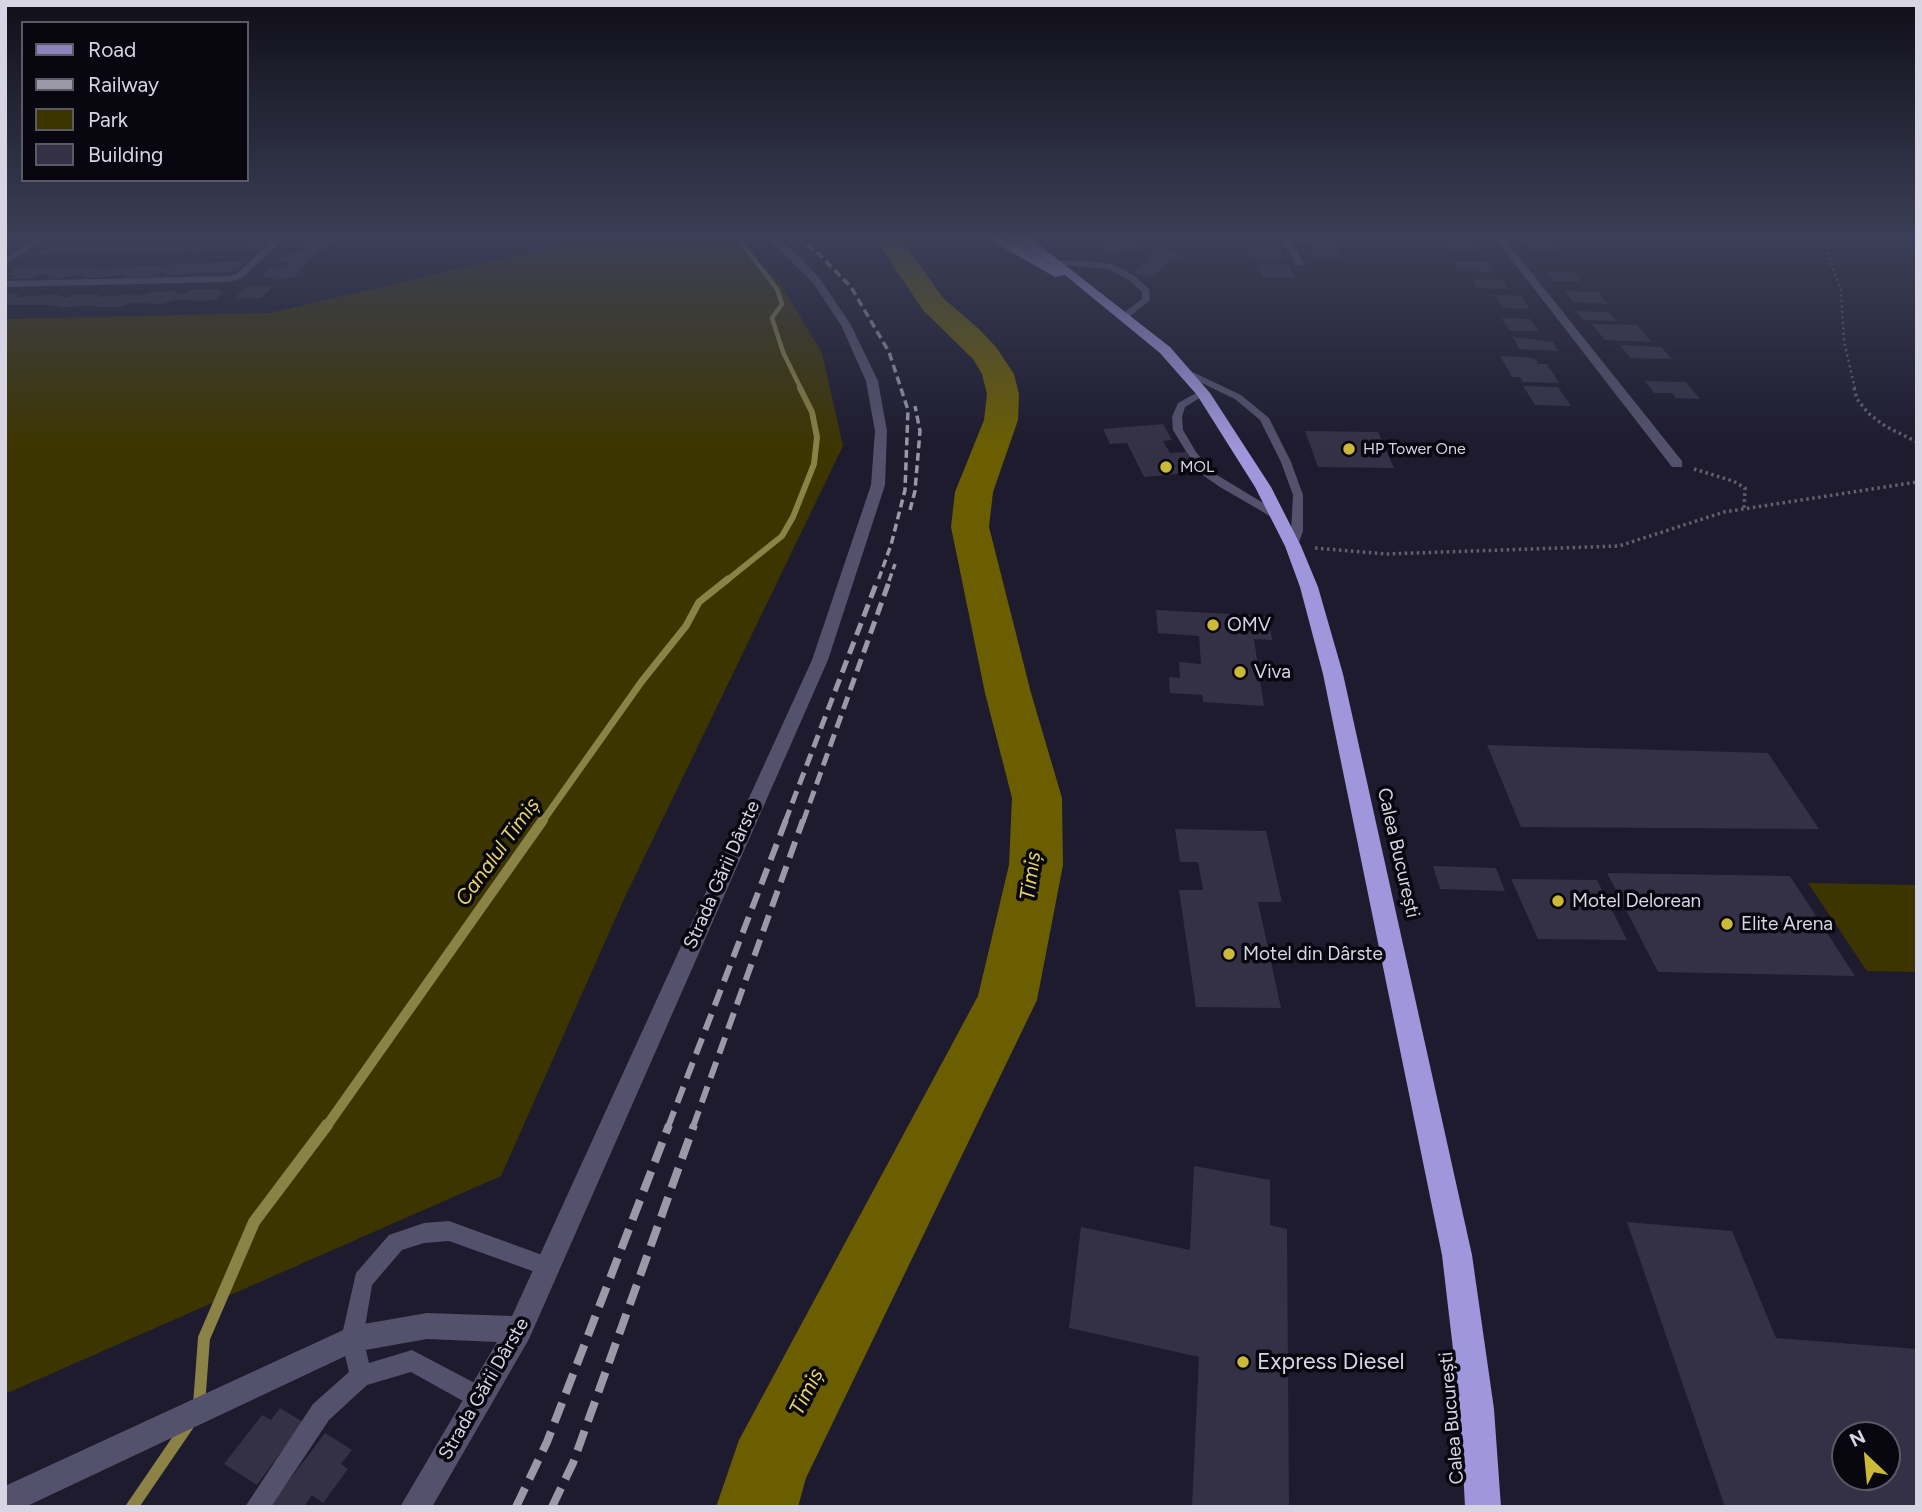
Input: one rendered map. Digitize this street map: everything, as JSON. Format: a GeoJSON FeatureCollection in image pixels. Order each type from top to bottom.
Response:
{"type":"FeatureCollection","features":[{"type":"Feature","properties":{"kind":"highway","name":"Calea București"},"geometry":{"type":"LineString","coordinates":[[1113,308],[1184,371],[1203,393],[1250,463],[1293,546],[1309,587],[1333,674],[1406,1006],[1454,1242],[1472,1361],[1483,1507]]}},
{"type":"Feature","properties":{"kind":"street","name":"Strada Gării Dârste"},"geometry":{"type":"LineString","coordinates":[[415,1507],[520,1330],[820,660],[878,485],[881,431],[872,381],[846,325],[835,308]]}},
{"type":"Feature","properties":{"kind":"street"},"geometry":{"type":"LineString","coordinates":[[1554,308],[1677,464]]}},
{"type":"Feature","properties":{"kind":"street"},"geometry":{"type":"LineString","coordinates":[[5,1501],[352,1339],[427,1326],[520,1330]]}},
{"type":"Feature","properties":{"kind":"lane"},"geometry":{"type":"LineString","coordinates":[[1125,316],[1136,308]]}},
{"type":"Feature","properties":{"kind":"lane"},"geometry":{"type":"LineString","coordinates":[[1184,371],[1238,397],[1264,418],[1286,461],[1298,495],[1297,531],[1293,546]]}},
{"type":"Feature","properties":{"kind":"lane"},"geometry":{"type":"LineString","coordinates":[[1203,393],[1181,405],[1177,417],[1178,430],[1192,453],[1208,474],[1279,517]]}},
{"type":"Feature","properties":{"kind":"lane"},"geometry":{"type":"LineString","coordinates":[[361,1376],[352,1339],[363,1280],[396,1242],[424,1233],[449,1231],[549,1267]]}},
{"type":"Feature","properties":{"kind":"lane"},"geometry":{"type":"LineString","coordinates":[[257,1507],[321,1412],[361,1376],[412,1361],[480,1398]]}},
{"type":"Feature","properties":{"kind":"path"},"geometry":{"type":"LineString","coordinates":[[1842,308],[1844,341],[1857,399],[1868,413],[1885,426],[1917,442]]}},
{"type":"Feature","properties":{"kind":"path"},"geometry":{"type":"LineString","coordinates":[[1677,464],[1734,481],[1745,488],[1744,509]]}},
{"type":"Feature","properties":{"kind":"path"},"geometry":{"type":"LineString","coordinates":[[1293,546],[1386,554],[1619,546],[1724,512],[1917,482]]}},
{"type":"Feature","properties":{"kind":"green space"},"geometry":{"type":"Polygon","coordinates":[[[293,308],[795,308],[822,353],[843,446],[624,899],[501,1176],[5,1394],[5,319],[270,313],[293,308]]]}},
{"type":"Feature","properties":{"kind":"green space"},"geometry":{"type":"Polygon","coordinates":[[[1808,883],[1917,885],[1917,972],[1867,971],[1808,883]]]}},
{"type":"Feature","properties":{"kind":"building"},"geometry":{"type":"Polygon","coordinates":[[[1576,311],[1609,312],[1617,321],[1583,320],[1576,311]]]}},
{"type":"Feature","properties":{"kind":"building"},"geometry":{"type":"Polygon","coordinates":[[[1501,318],[1530,319],[1539,331],[1510,331],[1501,318]]]}},
{"type":"Feature","properties":{"kind":"building"},"geometry":{"type":"Polygon","coordinates":[[[1592,324],[1637,325],[1651,342],[1605,340],[1592,324]]]}},
{"type":"Feature","properties":{"kind":"building"},"geometry":{"type":"Polygon","coordinates":[[[1513,337],[1553,342],[1558,351],[1519,349],[1513,337]]]}},
{"type":"Feature","properties":{"kind":"building"},"geometry":{"type":"Polygon","coordinates":[[[1620,345],[1661,347],[1672,359],[1630,358],[1620,345]]]}},
{"type":"Feature","properties":{"kind":"building"},"geometry":{"type":"Polygon","coordinates":[[[1500,356],[1525,357],[1536,359],[1538,364],[1547,364],[1559,383],[1523,382],[1520,377],[1512,377],[1500,356]]]}},
{"type":"Feature","properties":{"kind":"building"},"geometry":{"type":"Polygon","coordinates":[[[1645,381],[1686,382],[1700,399],[1676,398],[1672,393],[1654,393],[1645,381]]]}},
{"type":"Feature","properties":{"kind":"building"},"geometry":{"type":"Polygon","coordinates":[[[1523,386],[1558,387],[1571,406],[1535,405],[1523,386]]]}},
{"type":"Feature","properties":{"kind":"building"},"geometry":{"type":"Polygon","coordinates":[[[1163,424],[1172,440],[1163,441],[1170,453],[1186,452],[1198,472],[1144,477],[1127,443],[1110,444],[1103,429],[1163,424]]]}},
{"type":"Feature","properties":{"kind":"building","name":"HP Tower One"},"geometry":{"type":"Polygon","coordinates":[[[1305,431],[1378,432],[1394,468],[1318,467],[1305,431]]]}},
{"type":"Feature","properties":{"kind":"building"},"geometry":{"type":"Polygon","coordinates":[[[1156,610],[1268,616],[1272,640],[1254,639],[1264,706],[1203,702],[1202,695],[1170,693],[1169,677],[1180,678],[1179,662],[1201,664],[1199,636],[1158,633],[1156,610]]]}},
{"type":"Feature","properties":{"kind":"building"},"geometry":{"type":"Polygon","coordinates":[[[1487,745],[1768,753],[1819,829],[1521,827],[1487,745]]]}},
{"type":"Feature","properties":{"kind":"building","name":"Motel din Dârste"},"geometry":{"type":"Polygon","coordinates":[[[1175,829],[1266,831],[1282,902],[1258,902],[1281,1008],[1196,1007],[1179,890],[1203,890],[1198,862],[1180,862],[1175,829]]]}},
{"type":"Feature","properties":{"kind":"building"},"geometry":{"type":"Polygon","coordinates":[[[1433,866],[1496,868],[1505,891],[1440,889],[1433,866]]]}},
{"type":"Feature","properties":{"kind":"building","name":"Elite Arena"},"geometry":{"type":"Polygon","coordinates":[[[1607,873],[1790,876],[1855,976],[1658,972],[1607,873]]]}},
{"type":"Feature","properties":{"kind":"building"},"geometry":{"type":"Polygon","coordinates":[[[1511,879],[1597,880],[1627,940],[1538,939],[1511,879]]]}},
{"type":"Feature","properties":{"kind":"building"},"geometry":{"type":"Polygon","coordinates":[[[1194,1166],[1270,1180],[1270,1225],[1287,1229],[1289,1507],[1192,1507],[1199,1357],[1069,1328],[1081,1227],[1190,1250],[1194,1166]]]}},
{"type":"Feature","properties":{"kind":"building"},"geometry":{"type":"Polygon","coordinates":[[[1627,1222],[1732,1231],[1776,1338],[1917,1349],[1917,1507],[1725,1507],[1627,1222]]]}},
{"type":"Feature","properties":{"kind":"building"},"geometry":{"type":"Polygon","coordinates":[[[280,1408],[303,1422],[257,1485],[224,1464],[262,1415],[271,1420],[280,1408]]]}},
{"type":"Feature","properties":{"kind":"building"},"geometry":{"type":"Polygon","coordinates":[[[325,1433],[352,1450],[341,1464],[348,1469],[323,1503],[312,1495],[304,1507],[269,1507],[325,1433]]]}},
{"type":"Feature","properties":{"kind":"waterway","name":"Canalul Timiș"},"geometry":{"type":"LineString","coordinates":[[779,308],[772,318],[783,352],[801,389]]}},
{"type":"Feature","properties":{"kind":"waterway","name":"Timiș"},"geometry":{"type":"LineString","coordinates":[[757,1507],[768,1469],[1007,1000],[1036,865],[1037,798],[1008,693],[970,527],[974,492],[1001,420],[1003,394],[998,374],[985,354],[937,308]]}},
{"type":"Feature","properties":{"kind":"waterway","name":"Canalul Timiș"},"geometry":{"type":"LineString","coordinates":[[726,581],[782,536],[793,517],[814,464],[817,437],[812,412],[800,388]]}},
{"type":"Feature","properties":{"kind":"waterway","name":"Canalul Timiș"},"geometry":{"type":"LineString","coordinates":[[542,822],[642,681],[686,626],[699,602],[728,579]]}},
{"type":"Feature","properties":{"kind":"waterway","name":"Canalul Timiș"},"geometry":{"type":"LineString","coordinates":[[326,1127],[543,820]]}},
{"type":"Feature","properties":{"kind":"waterway","name":"Canalul Timiș"},"geometry":{"type":"LineString","coordinates":[[199,1405],[204,1338],[254,1222],[327,1125]]}},
{"type":"Feature","properties":{"kind":"waterway","name":"Canalul Timiș"},"geometry":{"type":"LineString","coordinates":[[132,1507],[188,1425]]}},
{"type":"Feature","properties":{"kind":"railway"},"geometry":{"type":"LineString","coordinates":[[863,308],[889,352],[908,410],[905,490],[891,545],[878,581]]}},
{"type":"Feature","properties":{"kind":"railway"},"geometry":{"type":"LineString","coordinates":[[910,510],[915,491],[920,431],[915,406]]}},
{"type":"Feature","properties":{"kind":"railway"},"geometry":{"type":"LineString","coordinates":[[889,581],[895,564]]}},
{"type":"Feature","properties":{"kind":"railway"},"geometry":{"type":"LineString","coordinates":[[785,822],[878,579]]}},
{"type":"Feature","properties":{"kind":"railway"},"geometry":{"type":"LineString","coordinates":[[803,822],[890,579]]}},
{"type":"Feature","properties":{"kind":"railway"},"geometry":{"type":"LineString","coordinates":[[668,1127],[786,820]]}},
{"type":"Feature","properties":{"kind":"railway"},"geometry":{"type":"LineString","coordinates":[[693,1127],[803,820]]}},
{"type":"Feature","properties":{"kind":"railway"},"geometry":{"type":"LineString","coordinates":[[516,1507],[547,1442],[669,1125]]}},
{"type":"Feature","properties":{"kind":"railway"},"geometry":{"type":"LineString","coordinates":[[552,1507],[573,1463],[694,1125]]}},
{"type":"Feature","properties":{"kind":"place","name":"HP Tower One"},"geometry":{"type":"Point","coordinates":[1349,449]}},
{"type":"Feature","properties":{"kind":"place","name":"MOL"},"geometry":{"type":"Point","coordinates":[1166,467]}},
{"type":"Feature","properties":{"kind":"place","name":"OMV"},"geometry":{"type":"Point","coordinates":[1213,625]}},
{"type":"Feature","properties":{"kind":"place","name":"Viva"},"geometry":{"type":"Point","coordinates":[1240,672]}},
{"type":"Feature","properties":{"kind":"place","name":"Motel Delorean"},"geometry":{"type":"Point","coordinates":[1558,901]}},
{"type":"Feature","properties":{"kind":"place","name":"Elite Arena"},"geometry":{"type":"Point","coordinates":[1727,924]}},
{"type":"Feature","properties":{"kind":"place","name":"Motel din Dârste"},"geometry":{"type":"Point","coordinates":[1229,954]}},
{"type":"Feature","properties":{"kind":"place","name":"Express Diesel"},"geometry":{"type":"Point","coordinates":[1243,1362]}}]}
